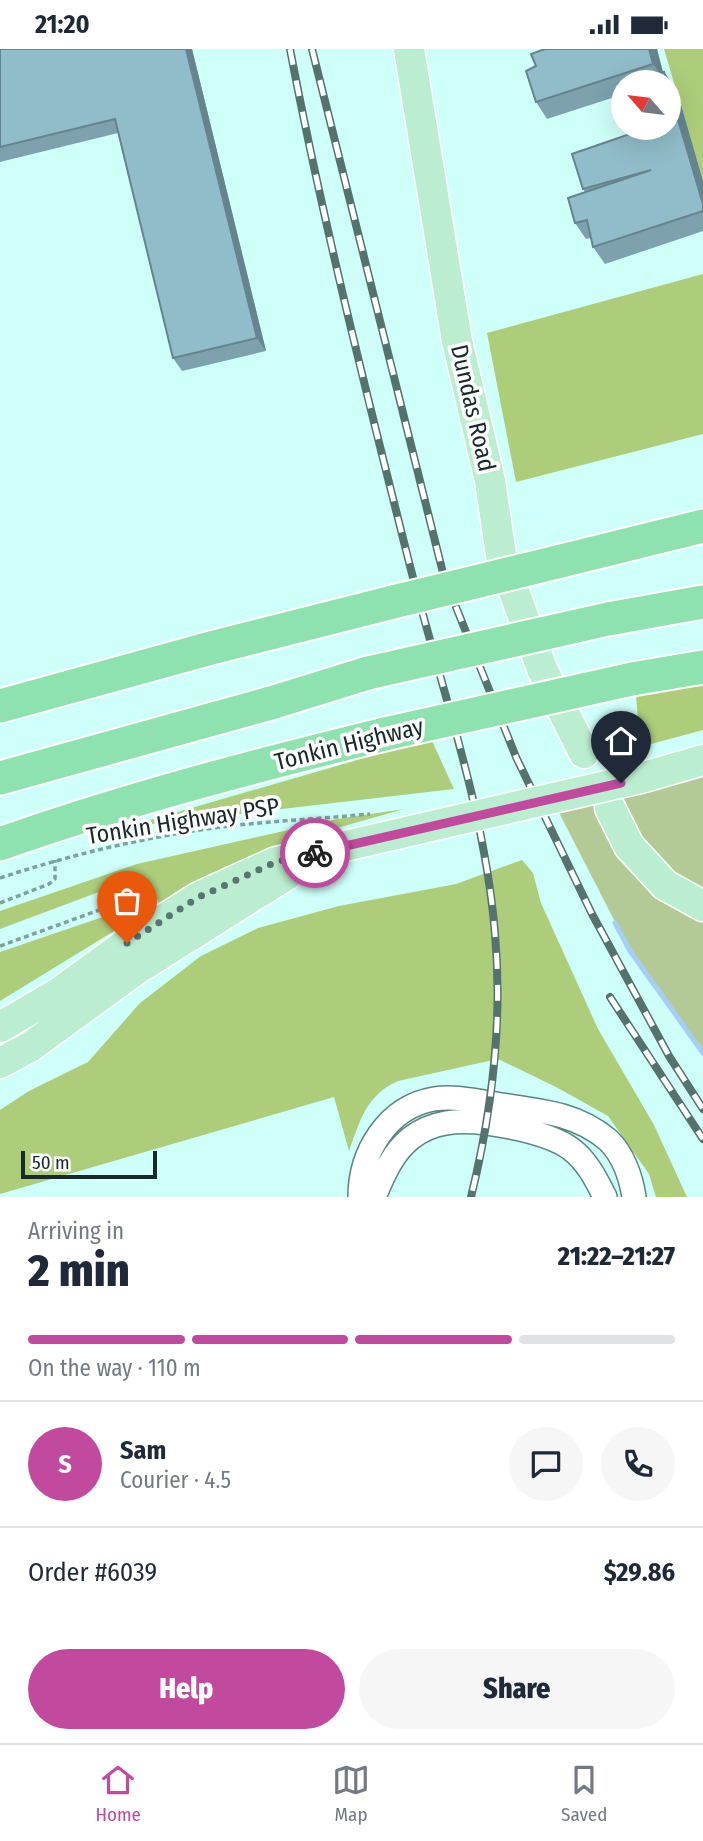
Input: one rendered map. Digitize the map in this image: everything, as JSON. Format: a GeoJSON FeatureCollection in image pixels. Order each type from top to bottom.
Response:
{"type":"FeatureCollection","features":[{"type":"Feature","properties":{"kind":"highway"},"geometry":{"type":"LineString","coordinates":[[0,706],[211,648],[703,526]]}},
{"type":"Feature","properties":{"kind":"highway"},"geometry":{"type":"LineString","coordinates":[[0,778],[271,703],[368,673],[608,619],[703,601]]}},
{"type":"Feature","properties":{"kind":"highway"},"geometry":{"type":"LineString","coordinates":[[0,716],[211,648]]}},
{"type":"Feature","properties":{"kind":"highway","name":"Tonkin Highway"},"geometry":{"type":"LineString","coordinates":[[0,844],[154,795],[297,755],[632,679],[703,667]]}},
{"type":"Feature","properties":{"kind":"main road","name":"Dundas Road"},"geometry":{"type":"LineString","coordinates":[[409,49],[457,341],[490,481],[501,555],[542,669],[584,753]]}},
{"type":"Feature","properties":{"kind":"main road"},"geometry":{"type":"LineString","coordinates":[[0,1027],[57,994],[127,943],[199,897],[276,862],[641,778],[703,760]]}},
{"type":"Feature","properties":{"kind":"main road"},"geometry":{"type":"LineString","coordinates":[[610,808],[629,846],[665,885],[703,906]]}},
{"type":"Feature","properties":{"kind":"main road"},"geometry":{"type":"LineString","coordinates":[[0,1063],[30,1047],[137,969],[286,874],[355,843]]}},
{"type":"Feature","properties":{"kind":"street"},"geometry":{"type":"LineString","coordinates":[[360,1197],[362,1172],[368,1155],[373,1143],[390,1121],[409,1107],[449,1098],[540,1111],[583,1123],[610,1142],[620,1155],[634,1197]]}},
{"type":"Feature","properties":{"kind":"street"},"geometry":{"type":"LineString","coordinates":[[374,1197],[398,1151],[412,1137],[446,1123],[470,1122],[536,1133],[560,1142],[582,1159],[605,1197]]}},
{"type":"Feature","properties":{"kind":"path","name":"Tonkin Highway PSP"},"geometry":{"type":"LineString","coordinates":[[0,878],[55,860],[124,844],[215,828],[375,814]]}},
{"type":"Feature","properties":{"kind":"path"},"geometry":{"type":"LineString","coordinates":[[0,903],[49,884],[55,879],[55,860]]}},
{"type":"Feature","properties":{"kind":"path"},"geometry":{"type":"LineString","coordinates":[[0,946],[138,896],[146,896],[152,901],[153,909]]}},
{"type":"Feature","properties":{"kind":"green space"},"geometry":{"type":"Polygon","coordinates":[[[664,49],[703,49],[703,181],[681,106],[681,70],[670,70],[664,49]]]}},
{"type":"Feature","properties":{"kind":"green space"},"geometry":{"type":"Polygon","coordinates":[[[703,274],[703,434],[516,482],[487,333],[703,274]]]}},
{"type":"Feature","properties":{"kind":"green space"},"geometry":{"type":"Polygon","coordinates":[[[703,685],[703,730],[640,747],[636,694],[703,685]]]}},
{"type":"Feature","properties":{"kind":"green space"},"geometry":{"type":"Polygon","coordinates":[[[391,738],[395,749],[432,741],[454,789],[126,827],[354,761],[352,752],[391,738]]]}},
{"type":"Feature","properties":{"kind":"green space"},"geometry":{"type":"Polygon","coordinates":[[[703,760],[703,1053],[630,951],[552,799],[703,760]]]}},
{"type":"Feature","properties":{"kind":"green space"},"geometry":{"type":"Polygon","coordinates":[[[404,809],[288,842],[225,867],[159,903],[152,891],[131,880],[0,929],[0,911],[137,864],[337,819],[404,809]]]}},
{"type":"Feature","properties":{"kind":"green space"},"geometry":{"type":"Polygon","coordinates":[[[522,860],[533,873],[541,903],[598,1029],[654,1125],[687,1197],[656,1197],[649,1174],[608,1116],[498,1059],[398,1081],[387,1087],[371,1101],[349,1151],[334,1097],[0,1194],[0,1110],[29,1091],[88,1062],[140,1003],[201,956],[258,928],[339,906],[456,884],[522,860]]]}},
{"type":"Feature","properties":{"kind":"green space"},"geometry":{"type":"Polygon","coordinates":[[[138,905],[140,912],[132,920],[0,1001],[0,952],[138,905]]]}},
{"type":"Feature","properties":{"kind":"building"},"geometry":{"type":"Polygon","coordinates":[[[0,49],[186,49],[257,338],[173,358],[115,119],[0,147],[0,49]]]}},
{"type":"Feature","properties":{"kind":"building"},"geometry":{"type":"Polygon","coordinates":[[[545,49],[649,49],[653,64],[635,70],[611,70],[611,78],[536,102],[526,71],[536,66],[531,54],[545,49]]]}},
{"type":"Feature","properties":{"kind":"building"},"geometry":{"type":"Polygon","coordinates":[[[681,130],[703,211],[593,247],[587,220],[575,223],[568,198],[651,170],[583,189],[572,154],[613,140],[681,140],[681,130]]]}},
{"type":"Feature","properties":{"kind":"waterway"},"geometry":{"type":"LineString","coordinates":[[615,923],[630,951],[703,1053]]}},
{"type":"Feature","properties":{"kind":"railway"},"geometry":{"type":"LineString","coordinates":[[290,49],[346,309],[410,566],[472,795],[490,887],[498,1001],[494,1067],[485,1132],[471,1197]]}},
{"type":"Feature","properties":{"kind":"railway"},"geometry":{"type":"LineString","coordinates":[[312,49],[444,577],[516,757],[592,914],[669,1056],[703,1109]]}},
{"type":"Feature","properties":{"kind":"railway"},"geometry":{"type":"LineString","coordinates":[[610,997],[703,1139]]}},
{"type":"Feature","properties":{"kind":"way so far"},"geometry":{"type":"LineString","coordinates":[[127,943],[199,897],[276,862],[315,853]]}},
{"type":"Feature","properties":{"kind":"route"},"geometry":{"type":"LineString","coordinates":[[315,853],[621,783]]}}]}
